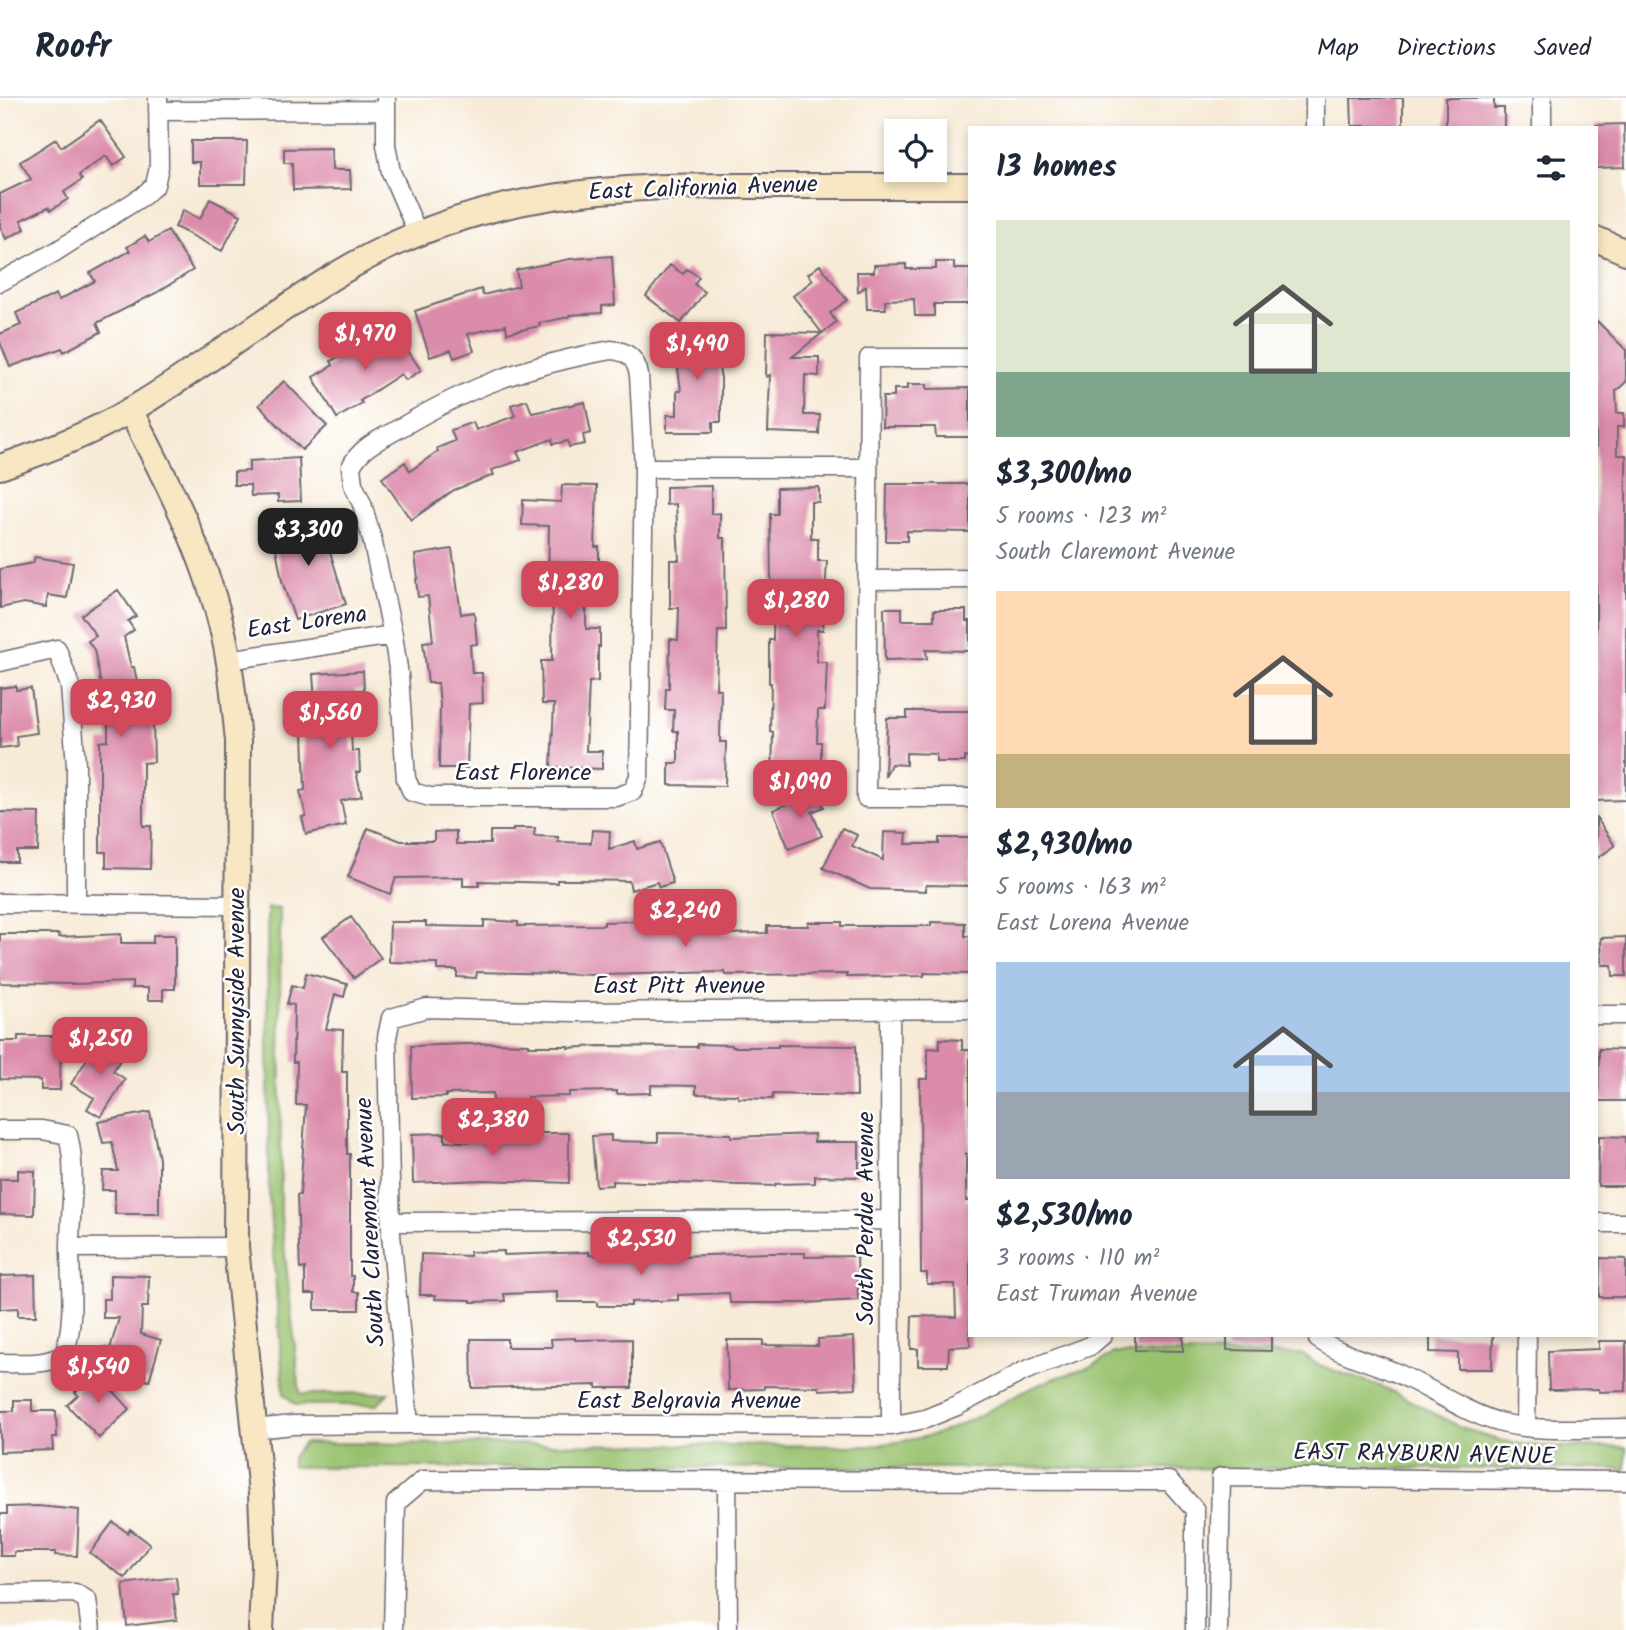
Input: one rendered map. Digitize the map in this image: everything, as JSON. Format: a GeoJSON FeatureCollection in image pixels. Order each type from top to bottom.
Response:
{"type":"FeatureCollection","features":[{"type":"Feature","properties":{"kind":"street"},"geometry":{"type":"LineString","coordinates":[[1315,98],[1315,126]]}},
{"type":"Feature","properties":{"kind":"street"},"geometry":{"type":"LineString","coordinates":[[1542,98],[1542,126]]}},
{"type":"Feature","properties":{"kind":"street"},"geometry":{"type":"LineString","coordinates":[[0,282],[55,252],[143,196],[155,185],[159,167],[158,104],[386,104],[386,145],[391,172],[418,234]]}},
{"type":"Feature","properties":{"kind":"street","name":"East California Avenue"},"geometry":{"type":"LineString","coordinates":[[0,467],[70,440],[130,411],[353,265],[418,234],[494,209],[545,196],[672,185],[968,186]]}},
{"type":"Feature","properties":{"kind":"street"},"geometry":{"type":"LineString","coordinates":[[1598,240],[1626,252]]}},
{"type":"Feature","properties":{"kind":"street"},"geometry":{"type":"LineString","coordinates":[[393,635],[372,539],[353,484],[351,467],[363,450],[442,402],[502,376],[559,359],[622,350],[637,364],[644,468],[867,468]]}},
{"type":"Feature","properties":{"kind":"street"},"geometry":{"type":"LineString","coordinates":[[968,358],[869,358],[866,798],[968,799]]}},
{"type":"Feature","properties":{"kind":"street","name":"South Sunnyside Avenue"},"geometry":{"type":"LineString","coordinates":[[130,411],[165,478],[196,547],[221,622],[238,741],[236,1247],[264,1533],[261,1630]]}},
{"type":"Feature","properties":{"kind":"street","name":"East Florence"},"geometry":{"type":"LineString","coordinates":[[393,635],[399,675],[406,779],[412,792],[430,797],[616,797],[633,791],[639,776],[644,468]]}},
{"type":"Feature","properties":{"kind":"street"},"geometry":{"type":"LineString","coordinates":[[867,580],[968,579]]}},
{"type":"Feature","properties":{"kind":"street","name":"East Lorena"},"geometry":{"type":"LineString","coordinates":[[228,660],[393,635]]}},
{"type":"Feature","properties":{"kind":"street"},"geometry":{"type":"LineString","coordinates":[[0,662],[57,649],[69,685],[76,765],[76,903]]}},
{"type":"Feature","properties":{"kind":"street"},"geometry":{"type":"LineString","coordinates":[[0,903],[237,905]]}},
{"type":"Feature","properties":{"kind":"street","name":"East Pitt Avenue"},"geometry":{"type":"LineString","coordinates":[[391,1018],[428,1008],[574,1012],[968,1009]]}},
{"type":"Feature","properties":{"kind":"street","name":"South Perdue Avenue"},"geometry":{"type":"LineString","coordinates":[[890,1009],[891,1426]]}},
{"type":"Feature","properties":{"kind":"street"},"geometry":{"type":"LineString","coordinates":[[1598,1015],[1626,1015]]}},
{"type":"Feature","properties":{"kind":"street","name":"South Claremont Avenue"},"geometry":{"type":"LineString","coordinates":[[391,1018],[387,1037],[391,1222],[409,1423]]}},
{"type":"Feature","properties":{"kind":"street"},"geometry":{"type":"LineString","coordinates":[[0,1130],[42,1130],[68,1135],[72,1152],[72,1332],[64,1355],[55,1360],[0,1363]]}},
{"type":"Feature","properties":{"kind":"street"},"geometry":{"type":"LineString","coordinates":[[391,1222],[890,1220]]}},
{"type":"Feature","properties":{"kind":"street"},"geometry":{"type":"LineString","coordinates":[[1598,1223],[1626,1223]]}},
{"type":"Feature","properties":{"kind":"street"},"geometry":{"type":"LineString","coordinates":[[70,1248],[236,1247]]}},
{"type":"Feature","properties":{"kind":"street","name":"East Belgravia Avenue"},"geometry":{"type":"LineString","coordinates":[[255,1429],[293,1425],[409,1423],[891,1426],[925,1419],[957,1406],[1024,1371],[1090,1346],[1101,1337]]}},
{"type":"Feature","properties":{"kind":"street"},"geometry":{"type":"LineString","coordinates":[[1318,1337],[1331,1348],[1396,1373],[1497,1422],[1526,1427],[1626,1428]]}},
{"type":"Feature","properties":{"kind":"street"},"geometry":{"type":"LineString","coordinates":[[1526,1427],[1527,1337]]}},
{"type":"Feature","properties":{"kind":"street","name":"EAST RAYBURN AVENUE"},"geometry":{"type":"LineString","coordinates":[[1218,1630],[1221,1477],[1626,1481]]}},
{"type":"Feature","properties":{"kind":"street"},"geometry":{"type":"LineString","coordinates":[[393,1630],[396,1503],[423,1480],[1169,1481],[1195,1510],[1195,1630]]}},
{"type":"Feature","properties":{"kind":"street"},"geometry":{"type":"LineString","coordinates":[[727,1481],[728,1630]]}},
{"type":"Feature","properties":{"kind":"street"},"geometry":{"type":"LineString","coordinates":[[0,1594],[75,1593],[87,1600],[90,1630]]}},
{"type":"Feature","properties":{"kind":"green space"},"geometry":{"type":"Polygon","coordinates":[[[267,908],[280,909],[281,1217],[300,1394],[388,1393],[377,1405],[296,1405],[284,1394],[269,1197],[267,908]]]}},
{"type":"Feature","properties":{"kind":"green space"},"geometry":{"type":"Polygon","coordinates":[[[1113,1353],[1303,1354],[1321,1365],[1382,1387],[1487,1437],[1526,1445],[1626,1447],[1626,1469],[292,1467],[292,1457],[304,1443],[870,1446],[944,1431],[1034,1387],[1091,1366],[1113,1353]]]}},
{"type":"Feature","properties":{"kind":"building"},"geometry":{"type":"Polygon","coordinates":[[[1351,98],[1403,98],[1403,126],[1352,126],[1351,98]]]}},
{"type":"Feature","properties":{"kind":"building"},"geometry":{"type":"Polygon","coordinates":[[[1446,98],[1494,98],[1494,108],[1504,108],[1504,126],[1446,126],[1446,98]]]}},
{"type":"Feature","properties":{"kind":"building"},"geometry":{"type":"Polygon","coordinates":[[[100,120],[126,157],[113,166],[106,156],[79,175],[82,180],[64,192],[68,199],[51,210],[48,207],[21,220],[25,229],[6,239],[0,226],[0,194],[31,179],[20,162],[56,139],[61,147],[100,120]]]}},
{"type":"Feature","properties":{"kind":"building"},"geometry":{"type":"Polygon","coordinates":[[[1624,124],[1625,167],[1598,168],[1596,125],[1624,124]]]}},
{"type":"Feature","properties":{"kind":"building"},"geometry":{"type":"Polygon","coordinates":[[[191,141],[247,141],[246,184],[200,184],[200,162],[191,162],[191,141]]]}},
{"type":"Feature","properties":{"kind":"building"},"geometry":{"type":"Polygon","coordinates":[[[331,148],[332,170],[350,170],[351,189],[293,190],[292,163],[284,163],[284,149],[331,148]]]}},
{"type":"Feature","properties":{"kind":"building"},"geometry":{"type":"Polygon","coordinates":[[[210,199],[241,215],[222,251],[175,227],[183,210],[200,219],[210,199]]]}},
{"type":"Feature","properties":{"kind":"building"},"geometry":{"type":"Polygon","coordinates":[[[168,231],[193,270],[156,293],[97,323],[101,332],[64,352],[62,348],[10,367],[0,342],[0,334],[21,325],[16,313],[56,294],[59,300],[95,281],[90,273],[130,251],[127,247],[145,236],[149,242],[168,231]]]}},
{"type":"Feature","properties":{"kind":"building"},"geometry":{"type":"Polygon","coordinates":[[[612,256],[615,305],[602,306],[602,313],[569,315],[539,323],[540,326],[507,333],[506,325],[468,334],[474,351],[454,358],[451,350],[430,357],[415,311],[481,289],[483,295],[519,286],[516,270],[570,259],[612,256]]]}},
{"type":"Feature","properties":{"kind":"building"},"geometry":{"type":"Polygon","coordinates":[[[936,262],[954,262],[954,269],[968,269],[968,304],[934,304],[934,316],[915,316],[914,299],[885,300],[886,309],[867,309],[866,286],[858,292],[857,272],[874,272],[874,265],[906,264],[906,269],[936,269],[936,262]]]}},
{"type":"Feature","properties":{"kind":"building"},"geometry":{"type":"Polygon","coordinates":[[[670,265],[683,274],[687,269],[699,277],[694,284],[705,292],[681,323],[646,296],[670,265]]]}},
{"type":"Feature","properties":{"kind":"building"},"geometry":{"type":"Polygon","coordinates":[[[820,265],[847,300],[830,313],[836,322],[792,357],[819,357],[819,376],[805,375],[804,415],[820,415],[819,434],[768,432],[770,375],[766,377],[767,332],[822,333],[793,296],[813,280],[808,274],[820,265]]]}},
{"type":"Feature","properties":{"kind":"building"},"geometry":{"type":"Polygon","coordinates":[[[1598,322],[1626,350],[1626,382],[1616,391],[1617,413],[1624,413],[1624,427],[1617,427],[1617,455],[1626,455],[1626,800],[1598,801],[1598,322]]]}},
{"type":"Feature","properties":{"kind":"building"},"geometry":{"type":"Polygon","coordinates":[[[709,326],[711,337],[719,335],[721,349],[715,350],[721,378],[721,422],[713,422],[713,432],[667,432],[667,415],[677,415],[677,391],[681,391],[673,332],[709,326]]]}},
{"type":"Feature","properties":{"kind":"building"},"geometry":{"type":"Polygon","coordinates":[[[395,332],[421,370],[406,380],[401,374],[337,418],[313,377],[333,365],[331,361],[347,352],[348,354],[377,334],[382,341],[395,332]]]}},
{"type":"Feature","properties":{"kind":"building"},"geometry":{"type":"Polygon","coordinates":[[[284,381],[327,426],[302,450],[259,405],[284,381]]]}},
{"type":"Feature","properties":{"kind":"building"},"geometry":{"type":"Polygon","coordinates":[[[908,384],[927,384],[927,389],[968,388],[968,437],[936,437],[935,427],[882,427],[883,397],[894,397],[894,389],[908,389],[908,384]]]}},
{"type":"Feature","properties":{"kind":"building"},"geometry":{"type":"Polygon","coordinates":[[[527,400],[532,413],[585,402],[591,433],[583,435],[585,444],[569,447],[568,441],[553,444],[552,439],[517,452],[521,460],[492,470],[494,475],[454,490],[411,520],[382,478],[405,462],[410,471],[438,451],[437,448],[455,441],[451,430],[473,422],[476,430],[515,416],[511,405],[527,400]]]}},
{"type":"Feature","properties":{"kind":"building"},"geometry":{"type":"Polygon","coordinates":[[[299,458],[301,501],[278,502],[278,495],[251,496],[250,485],[234,485],[234,472],[249,471],[249,461],[299,458]]]}},
{"type":"Feature","properties":{"kind":"building"},"geometry":{"type":"Polygon","coordinates":[[[887,484],[968,484],[968,532],[907,531],[907,541],[886,541],[887,484]]]}},
{"type":"Feature","properties":{"kind":"building"},"geometry":{"type":"Polygon","coordinates":[[[562,485],[597,486],[595,547],[599,547],[599,564],[583,564],[582,605],[586,605],[586,629],[600,629],[598,681],[589,682],[586,751],[602,751],[602,769],[551,767],[554,704],[542,704],[541,661],[552,661],[553,587],[548,587],[549,526],[522,525],[523,500],[561,502],[562,485]]]}},
{"type":"Feature","properties":{"kind":"building"},"geometry":{"type":"Polygon","coordinates":[[[711,486],[711,514],[720,513],[720,538],[725,538],[726,631],[718,631],[716,689],[721,689],[720,742],[726,742],[725,786],[669,785],[669,763],[678,763],[678,731],[673,731],[674,710],[665,710],[666,688],[669,688],[670,639],[678,640],[679,608],[670,608],[670,560],[679,560],[676,504],[666,505],[666,487],[711,486]]]}},
{"type":"Feature","properties":{"kind":"building"},"geometry":{"type":"Polygon","coordinates":[[[819,487],[819,502],[811,502],[811,538],[818,538],[818,561],[827,561],[823,630],[817,630],[817,662],[827,662],[825,710],[818,710],[817,742],[821,742],[821,768],[808,768],[815,786],[772,785],[769,640],[773,640],[774,583],[771,583],[770,514],[777,514],[777,488],[819,487]]]}},
{"type":"Feature","properties":{"kind":"building"},"geometry":{"type":"Polygon","coordinates":[[[323,513],[331,555],[346,604],[295,620],[282,581],[273,532],[300,527],[298,517],[323,513]]]}},
{"type":"Feature","properties":{"kind":"building"},"geometry":{"type":"Polygon","coordinates":[[[452,549],[461,614],[474,612],[477,644],[470,645],[472,673],[482,673],[483,703],[469,704],[467,768],[439,768],[438,683],[428,683],[423,642],[433,641],[428,596],[418,597],[416,579],[415,555],[452,549]]]}},
{"type":"Feature","properties":{"kind":"building"},"geometry":{"type":"Polygon","coordinates":[[[35,557],[73,563],[67,598],[48,595],[46,607],[24,603],[0,608],[0,569],[33,563],[35,557]]]}},
{"type":"Feature","properties":{"kind":"building"},"geometry":{"type":"Polygon","coordinates":[[[118,590],[136,616],[128,621],[134,630],[124,637],[131,667],[134,667],[145,719],[153,719],[154,762],[143,763],[143,826],[151,826],[150,869],[106,868],[106,852],[100,852],[100,742],[108,741],[108,703],[98,705],[94,687],[101,685],[94,650],[88,641],[96,636],[81,615],[118,590]]]}},
{"type":"Feature","properties":{"kind":"building"},"geometry":{"type":"Polygon","coordinates":[[[884,608],[902,608],[902,620],[934,620],[934,610],[966,610],[968,651],[926,650],[927,659],[885,660],[884,608]]]}},
{"type":"Feature","properties":{"kind":"building"},"geometry":{"type":"Polygon","coordinates":[[[363,671],[364,690],[355,690],[356,713],[350,714],[352,751],[359,751],[360,772],[356,772],[362,796],[341,801],[346,825],[306,834],[302,817],[306,816],[300,791],[305,790],[303,731],[309,731],[308,702],[315,702],[313,674],[363,671]]]}},
{"type":"Feature","properties":{"kind":"building"},"geometry":{"type":"Polygon","coordinates":[[[16,686],[16,690],[31,688],[37,733],[16,736],[17,746],[0,748],[0,688],[16,686]]]}},
{"type":"Feature","properties":{"kind":"building"},"geometry":{"type":"Polygon","coordinates":[[[907,711],[968,711],[968,758],[965,757],[965,762],[936,762],[936,754],[906,753],[906,765],[891,764],[885,777],[887,718],[907,718],[907,711]]]}},
{"type":"Feature","properties":{"kind":"building"},"geometry":{"type":"Polygon","coordinates":[[[818,792],[824,807],[812,812],[822,836],[789,849],[773,810],[818,792]]]}},
{"type":"Feature","properties":{"kind":"building"},"geometry":{"type":"Polygon","coordinates":[[[0,812],[39,813],[38,851],[17,851],[17,862],[0,862],[0,812]]]}},
{"type":"Feature","properties":{"kind":"building"},"geometry":{"type":"Polygon","coordinates":[[[1598,820],[1615,846],[1598,858],[1598,820]]]}},
{"type":"Feature","properties":{"kind":"building"},"geometry":{"type":"Polygon","coordinates":[[[368,828],[401,841],[434,841],[434,832],[456,831],[456,844],[490,844],[490,831],[513,831],[513,828],[535,828],[534,836],[558,837],[558,842],[591,843],[592,830],[610,831],[609,849],[635,841],[637,849],[660,842],[673,883],[659,887],[657,882],[631,890],[629,881],[479,881],[479,886],[463,886],[463,877],[396,878],[390,894],[348,877],[368,828]]]}},
{"type":"Feature","properties":{"kind":"building"},"geometry":{"type":"Polygon","coordinates":[[[842,828],[857,835],[852,846],[883,860],[884,832],[907,833],[906,844],[939,844],[939,838],[968,838],[968,886],[926,885],[926,891],[870,889],[823,868],[842,828]]]}},
{"type":"Feature","properties":{"kind":"building"},"geometry":{"type":"Polygon","coordinates":[[[351,917],[381,958],[354,978],[323,937],[351,917]]]}},
{"type":"Feature","properties":{"kind":"building"},"geometry":{"type":"Polygon","coordinates":[[[484,920],[518,922],[518,926],[604,925],[604,922],[639,921],[639,926],[720,928],[721,934],[767,933],[767,926],[808,926],[808,922],[842,922],[842,926],[931,926],[931,922],[965,923],[965,936],[968,936],[968,974],[847,977],[847,974],[726,975],[725,972],[599,975],[477,972],[476,978],[457,977],[457,970],[437,970],[437,963],[389,962],[390,922],[484,927],[484,920]]]}},
{"type":"Feature","properties":{"kind":"building"},"geometry":{"type":"Polygon","coordinates":[[[0,934],[59,934],[59,937],[121,934],[121,943],[153,943],[153,935],[175,935],[175,989],[163,989],[163,1000],[148,1000],[148,988],[132,988],[132,982],[0,983],[0,934]]]}},
{"type":"Feature","properties":{"kind":"building"},"geometry":{"type":"Polygon","coordinates":[[[1626,937],[1626,976],[1613,976],[1612,965],[1602,965],[1601,938],[1626,937]]]}},
{"type":"Feature","properties":{"kind":"building"},"geometry":{"type":"Polygon","coordinates":[[[306,973],[347,984],[344,997],[335,994],[326,1029],[343,1030],[342,1072],[347,1072],[347,1154],[350,1154],[350,1276],[353,1276],[353,1292],[359,1292],[359,1310],[315,1310],[315,1294],[305,1294],[305,1268],[300,1269],[297,1195],[300,1195],[306,1105],[296,1105],[297,1062],[293,1062],[294,1005],[287,1004],[292,985],[303,988],[306,973]]]}},
{"type":"Feature","properties":{"kind":"building"},"geometry":{"type":"Polygon","coordinates":[[[18,1036],[61,1036],[60,1090],[41,1090],[41,1080],[0,1079],[0,1041],[18,1041],[18,1036]]]}},
{"type":"Feature","properties":{"kind":"building"},"geometry":{"type":"Polygon","coordinates":[[[100,1039],[124,1054],[113,1071],[125,1079],[101,1117],[87,1109],[94,1098],[71,1084],[100,1039]]]}},
{"type":"Feature","properties":{"kind":"building"},"geometry":{"type":"Polygon","coordinates":[[[940,1039],[962,1040],[962,1050],[968,1050],[966,1201],[970,1346],[949,1347],[948,1366],[918,1366],[918,1349],[911,1349],[912,1316],[956,1317],[955,1284],[927,1284],[927,1273],[921,1273],[920,1079],[928,1079],[928,1048],[939,1049],[940,1039]]]}},
{"type":"Feature","properties":{"kind":"building"},"geometry":{"type":"Polygon","coordinates":[[[495,1043],[568,1048],[697,1047],[697,1044],[732,1047],[856,1046],[857,1096],[773,1094],[772,1099],[738,1098],[738,1095],[696,1094],[696,1086],[651,1085],[651,1093],[569,1092],[569,1096],[527,1097],[527,1102],[493,1101],[493,1093],[412,1098],[411,1046],[495,1043]]]}},
{"type":"Feature","properties":{"kind":"building"},"geometry":{"type":"Polygon","coordinates":[[[1599,1049],[1626,1050],[1626,1101],[1598,1101],[1599,1049]]]}},
{"type":"Feature","properties":{"kind":"building"},"geometry":{"type":"Polygon","coordinates":[[[150,1112],[159,1159],[159,1214],[115,1214],[115,1190],[102,1190],[103,1171],[118,1171],[112,1142],[103,1143],[98,1122],[150,1112]]]}},
{"type":"Feature","properties":{"kind":"building"},"geometry":{"type":"Polygon","coordinates":[[[495,1128],[529,1129],[529,1133],[569,1133],[569,1183],[483,1180],[413,1183],[412,1134],[445,1133],[445,1142],[495,1141],[495,1128]]]}},
{"type":"Feature","properties":{"kind":"building"},"geometry":{"type":"Polygon","coordinates":[[[658,1133],[731,1134],[731,1137],[814,1134],[814,1142],[859,1142],[859,1177],[815,1176],[815,1183],[775,1186],[612,1181],[612,1185],[596,1186],[592,1136],[611,1135],[611,1141],[658,1142],[658,1133]]]}},
{"type":"Feature","properties":{"kind":"building"},"geometry":{"type":"Polygon","coordinates":[[[1599,1136],[1626,1137],[1626,1186],[1598,1186],[1599,1136]]]}},
{"type":"Feature","properties":{"kind":"building"},"geometry":{"type":"Polygon","coordinates":[[[18,1170],[35,1171],[34,1215],[0,1214],[0,1179],[18,1179],[18,1170]]]}},
{"type":"Feature","properties":{"kind":"building"},"geometry":{"type":"Polygon","coordinates":[[[677,1250],[677,1256],[805,1253],[805,1257],[857,1256],[858,1300],[730,1303],[729,1293],[678,1295],[678,1300],[631,1302],[631,1306],[597,1306],[597,1302],[557,1302],[557,1292],[504,1294],[505,1301],[471,1302],[435,1299],[436,1295],[420,1295],[421,1254],[470,1256],[470,1252],[504,1251],[504,1255],[589,1252],[589,1255],[660,1257],[660,1251],[677,1250]]]}},
{"type":"Feature","properties":{"kind":"building"},"geometry":{"type":"Polygon","coordinates":[[[1600,1258],[1626,1259],[1626,1297],[1599,1297],[1600,1258]]]}},
{"type":"Feature","properties":{"kind":"building"},"geometry":{"type":"Polygon","coordinates":[[[35,1275],[36,1316],[18,1316],[18,1308],[0,1309],[0,1276],[35,1275]]]}},
{"type":"Feature","properties":{"kind":"building"},"geometry":{"type":"Polygon","coordinates":[[[110,1275],[149,1276],[148,1307],[142,1307],[141,1334],[161,1340],[149,1381],[97,1367],[103,1347],[110,1349],[119,1318],[103,1318],[103,1299],[110,1299],[110,1275]]]}},
{"type":"Feature","properties":{"kind":"building"},"geometry":{"type":"Polygon","coordinates":[[[854,1337],[856,1388],[819,1390],[819,1387],[764,1386],[764,1389],[728,1390],[727,1340],[763,1340],[763,1345],[818,1346],[818,1339],[854,1337]]]}},
{"type":"Feature","properties":{"kind":"building"},"geometry":{"type":"Polygon","coordinates":[[[1135,1337],[1183,1337],[1183,1351],[1135,1350],[1135,1337]]]}},
{"type":"Feature","properties":{"kind":"building"},"geometry":{"type":"Polygon","coordinates":[[[1227,1337],[1271,1337],[1271,1351],[1227,1350],[1227,1337]]]}},
{"type":"Feature","properties":{"kind":"building"},"geometry":{"type":"Polygon","coordinates":[[[1430,1337],[1493,1337],[1492,1369],[1458,1369],[1458,1353],[1430,1352],[1430,1337]]]}},
{"type":"Feature","properties":{"kind":"building"},"geometry":{"type":"Polygon","coordinates":[[[471,1339],[507,1339],[507,1347],[552,1347],[551,1339],[632,1339],[632,1388],[597,1388],[597,1385],[472,1388],[471,1339]]]}},
{"type":"Feature","properties":{"kind":"building"},"geometry":{"type":"Polygon","coordinates":[[[1599,1341],[1626,1341],[1626,1391],[1549,1390],[1548,1351],[1599,1349],[1599,1341]]]}},
{"type":"Feature","properties":{"kind":"building"},"geometry":{"type":"Polygon","coordinates":[[[96,1372],[130,1409],[99,1438],[67,1405],[78,1395],[75,1392],[96,1372]]]}},
{"type":"Feature","properties":{"kind":"building"},"geometry":{"type":"Polygon","coordinates":[[[14,1400],[32,1400],[32,1411],[56,1411],[57,1437],[52,1437],[53,1450],[0,1452],[0,1411],[14,1411],[14,1400]]]}},
{"type":"Feature","properties":{"kind":"building"},"geometry":{"type":"Polygon","coordinates":[[[38,1506],[79,1510],[77,1556],[55,1555],[56,1552],[14,1552],[14,1556],[0,1556],[0,1514],[7,1514],[7,1507],[38,1506]]]}},
{"type":"Feature","properties":{"kind":"building"},"geometry":{"type":"Polygon","coordinates":[[[113,1522],[128,1533],[130,1529],[150,1544],[125,1578],[90,1553],[113,1522]]]}},
{"type":"Feature","properties":{"kind":"building"},"geometry":{"type":"Polygon","coordinates":[[[176,1577],[178,1594],[173,1594],[177,1620],[127,1626],[123,1584],[176,1577]]]}}]}
